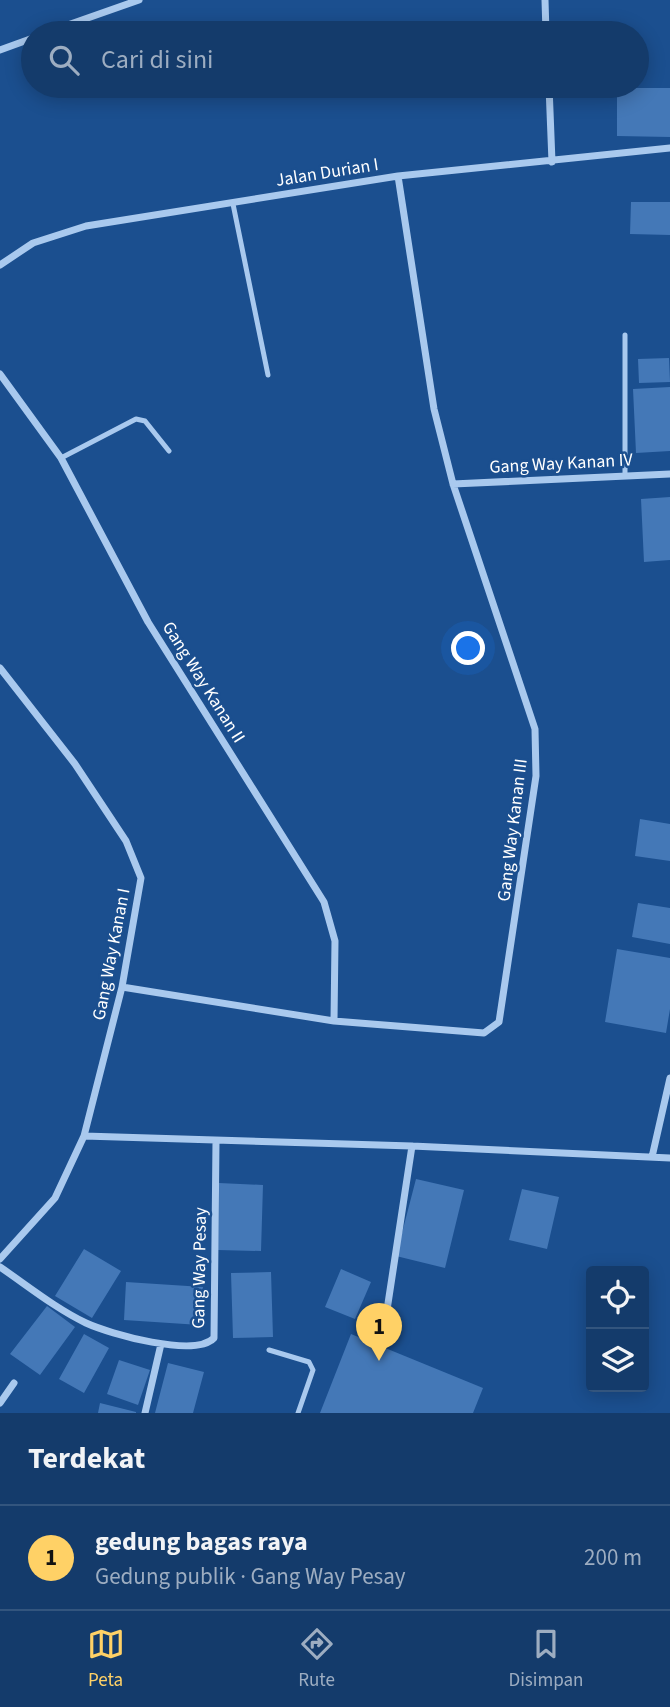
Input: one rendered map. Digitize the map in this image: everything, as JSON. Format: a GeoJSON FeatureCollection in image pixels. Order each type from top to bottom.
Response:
{"type":"FeatureCollection","features":[{"type":"Feature","properties":{"kind":"street"},"geometry":{"type":"LineString","coordinates":[[79,21],[139,0]]}},
{"type":"Feature","properties":{"kind":"street"},"geometry":{"type":"LineString","coordinates":[[545,0],[546,21]]}},
{"type":"Feature","properties":{"kind":"street"},"geometry":{"type":"LineString","coordinates":[[0,50],[21,42]]}},
{"type":"Feature","properties":{"kind":"street"},"geometry":{"type":"LineString","coordinates":[[549,98],[552,162]]}},
{"type":"Feature","properties":{"kind":"street","name":"Jalan Durian I"},"geometry":{"type":"LineString","coordinates":[[0,265],[33,243],[86,226],[398,176],[670,148]]}},
{"type":"Feature","properties":{"kind":"street","name":"Gang Way Kanan III"},"geometry":{"type":"LineString","coordinates":[[122,988],[334,1021],[484,1033],[499,1022],[504,1005],[538,745],[535,729],[453,484],[434,409],[398,176]]}},
{"type":"Feature","properties":{"kind":"street","name":"Gang Way Kanan II"},"geometry":{"type":"LineString","coordinates":[[0,374],[61,458],[148,622],[324,902],[335,941],[334,1021]]}},
{"type":"Feature","properties":{"kind":"street","name":"Gang Way Kanan IV"},"geometry":{"type":"LineString","coordinates":[[453,484],[670,474]]}},
{"type":"Feature","properties":{"kind":"street","name":"Gang Way Kanan I"},"geometry":{"type":"LineString","coordinates":[[0,668],[75,764],[126,841],[138,864],[141,891],[122,988],[84,1136],[55,1198],[0,1259]]}},
{"type":"Feature","properties":{"kind":"street"},"geometry":{"type":"LineString","coordinates":[[652,1157],[670,1078]]}},
{"type":"Feature","properties":{"kind":"street"},"geometry":{"type":"LineString","coordinates":[[84,1136],[412,1146],[670,1158]]}},
{"type":"Feature","properties":{"kind":"street","name":"Gang Way Pesay"},"geometry":{"type":"LineString","coordinates":[[0,1266],[87,1324],[161,1344],[200,1347],[214,1338],[216,1141]]}},
{"type":"Feature","properties":{"kind":"street"},"geometry":{"type":"LineString","coordinates":[[387,1310],[412,1146]]}},
{"type":"Feature","properties":{"kind":"street"},"geometry":{"type":"LineString","coordinates":[[145,1413],[161,1344]]}},
{"type":"Feature","properties":{"kind":"street"},"geometry":{"type":"LineString","coordinates":[[0,1403],[14,1383]]}},
{"type":"Feature","properties":{"kind":"lane"},"geometry":{"type":"LineString","coordinates":[[233,204],[268,375]]}},
{"type":"Feature","properties":{"kind":"lane"},"geometry":{"type":"LineString","coordinates":[[625,334],[625,476]]}},
{"type":"Feature","properties":{"kind":"lane"},"geometry":{"type":"LineString","coordinates":[[61,458],[136,419],[145,421],[169,452]]}},
{"type":"Feature","properties":{"kind":"lane"},"geometry":{"type":"LineString","coordinates":[[269,1350],[309,1362],[313,1370],[298,1413]]}},
{"type":"Feature","properties":{"kind":"building"},"geometry":{"type":"Polygon","coordinates":[[[649,88],[670,88],[670,137],[617,136],[617,98],[649,98],[649,88]]]}},
{"type":"Feature","properties":{"kind":"building"},"geometry":{"type":"Polygon","coordinates":[[[631,202],[670,202],[670,235],[630,234],[631,202]]]}},
{"type":"Feature","properties":{"kind":"building"},"geometry":{"type":"Polygon","coordinates":[[[669,358],[670,382],[639,383],[638,359],[669,358]]]}},
{"type":"Feature","properties":{"kind":"building"},"geometry":{"type":"Polygon","coordinates":[[[670,387],[670,451],[636,453],[633,389],[670,387]]]}},
{"type":"Feature","properties":{"kind":"building"},"geometry":{"type":"Polygon","coordinates":[[[670,497],[670,560],[644,562],[641,499],[670,497]]]}},
{"type":"Feature","properties":{"kind":"building"},"geometry":{"type":"Polygon","coordinates":[[[640,819],[670,824],[670,861],[635,856],[640,819]]]}},
{"type":"Feature","properties":{"kind":"building"},"geometry":{"type":"Polygon","coordinates":[[[638,903],[670,908],[670,944],[632,937],[638,903]]]}},
{"type":"Feature","properties":{"kind":"building"},"geometry":{"type":"Polygon","coordinates":[[[617,949],[670,958],[670,1009],[666,1033],[605,1022],[617,949]]]}},
{"type":"Feature","properties":{"kind":"building"},"geometry":{"type":"Polygon","coordinates":[[[416,1179],[464,1190],[445,1268],[396,1256],[416,1179]]]}},
{"type":"Feature","properties":{"kind":"building"},"geometry":{"type":"Polygon","coordinates":[[[219,1183],[263,1185],[261,1251],[218,1250],[219,1183]]]}},
{"type":"Feature","properties":{"kind":"building"},"geometry":{"type":"Polygon","coordinates":[[[522,1189],[559,1197],[547,1249],[509,1240],[522,1189]]]}},
{"type":"Feature","properties":{"kind":"building"},"geometry":{"type":"Polygon","coordinates":[[[84,1249],[121,1271],[92,1318],[55,1296],[84,1249]]]}},
{"type":"Feature","properties":{"kind":"building"},"geometry":{"type":"Polygon","coordinates":[[[341,1269],[371,1282],[355,1319],[325,1307],[341,1269]]]}},
{"type":"Feature","properties":{"kind":"building"},"geometry":{"type":"Polygon","coordinates":[[[271,1272],[273,1337],[233,1338],[231,1273],[271,1272]]]}},
{"type":"Feature","properties":{"kind":"building"},"geometry":{"type":"Polygon","coordinates":[[[126,1282],[203,1287],[200,1325],[124,1320],[126,1282]]]}},
{"type":"Feature","properties":{"kind":"building"},"geometry":{"type":"Polygon","coordinates":[[[47,1306],[75,1327],[40,1375],[10,1354],[47,1306]]]}},
{"type":"Feature","properties":{"kind":"building"},"geometry":{"type":"Polygon","coordinates":[[[84,1334],[109,1348],[84,1393],[59,1379],[84,1334]]]}},
{"type":"Feature","properties":{"kind":"building"},"geometry":{"type":"Polygon","coordinates":[[[351,1334],[483,1388],[473,1413],[320,1413],[351,1334]]]}},
{"type":"Feature","properties":{"kind":"building"},"geometry":{"type":"Polygon","coordinates":[[[119,1360],[150,1370],[138,1405],[107,1394],[119,1360]]]}},
{"type":"Feature","properties":{"kind":"building"},"geometry":{"type":"Polygon","coordinates":[[[168,1363],[204,1372],[193,1413],[155,1413],[168,1363]]]}},
{"type":"Feature","properties":{"kind":"building"},"geometry":{"type":"Polygon","coordinates":[[[100,1403],[136,1412],[136,1413],[98,1413],[100,1403]]]}},
{"type":"Feature","properties":{"kind":"place","name":"gedung bagas raya"},"geometry":{"type":"Point","coordinates":[379,1361]}}]}
